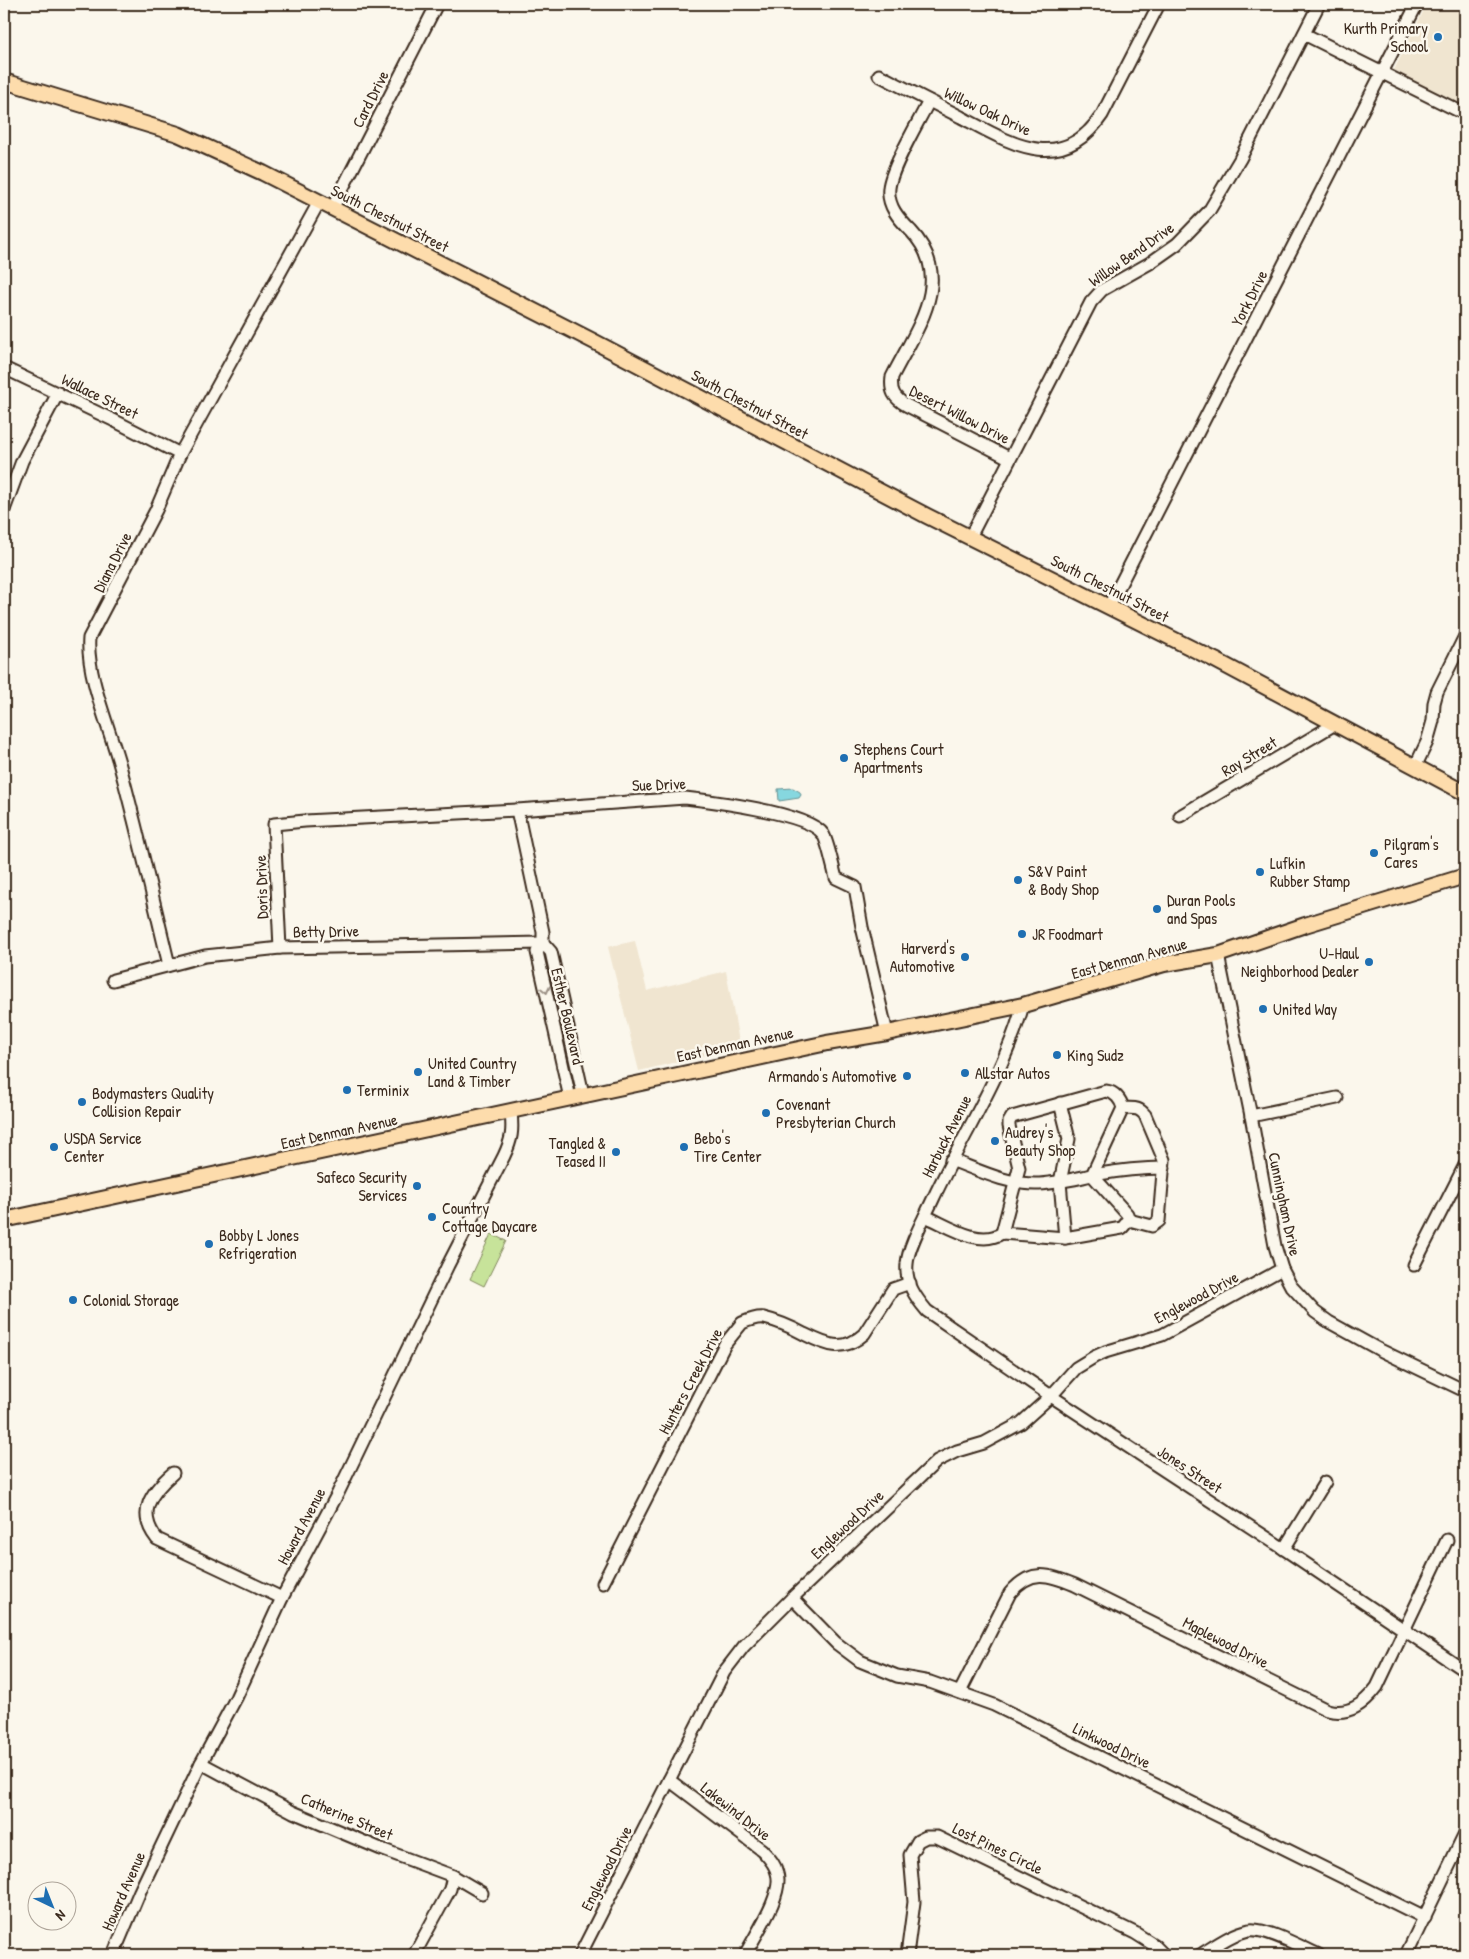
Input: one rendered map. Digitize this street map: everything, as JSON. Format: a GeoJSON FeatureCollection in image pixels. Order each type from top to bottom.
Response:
{"type":"FeatureCollection","features":[{"type":"Feature","properties":{"kind":"main road","name":"South Chestnut Street"},"geometry":{"type":"LineString","coordinates":[[4,82],[178,134],[263,173],[594,341],[970,537],[1108,606],[1465,793]]}},
{"type":"Feature","properties":{"kind":"main road","name":"East Denman Avenue"},"geometry":{"type":"LineString","coordinates":[[4,1220],[827,1043],[887,1033],[1022,1005],[1164,964],[1218,955],[1465,876]]}},
{"type":"Feature","properties":{"kind":"street","name":"Card Drive"},"geometry":{"type":"LineString","coordinates":[[332,209],[437,4]]}},
{"type":"Feature","properties":{"kind":"street","name":"Willow Oak Drive"},"geometry":{"type":"LineString","coordinates":[[879,75],[1012,144],[1039,150],[1057,149],[1072,144],[1093,128],[1102,116],[1159,4]]}},
{"type":"Feature","properties":{"kind":"street","name":"Willow Bend Drive"},"geometry":{"type":"LineString","coordinates":[[970,537],[1090,302],[1102,290],[1150,264],[1177,244],[1209,212],[1240,159],[1319,4]]}},
{"type":"Feature","properties":{"kind":"street","name":"York Drive"},"geometry":{"type":"LineString","coordinates":[[1108,606],[1417,4]]}},
{"type":"Feature","properties":{"kind":"street"},"geometry":{"type":"LineString","coordinates":[[1304,34],[1465,114]]}},
{"type":"Feature","properties":{"kind":"street","name":"Desert Willow Drive"},"geometry":{"type":"LineString","coordinates":[[929,101],[893,173],[889,187],[892,207],[899,219],[922,243],[929,258],[932,276],[927,308],[892,376],[891,386],[897,400],[1010,458]]}},
{"type":"Feature","properties":{"kind":"street","name":"Diana Drive"},"geometry":{"type":"LineString","coordinates":[[169,965],[120,766],[92,671],[88,651],[89,638],[156,510],[180,454],[319,202]]}},
{"type":"Feature","properties":{"kind":"street","name":"Wallace Street"},"geometry":{"type":"LineString","coordinates":[[4,368],[180,454]]}},
{"type":"Feature","properties":{"kind":"street"},"geometry":{"type":"LineString","coordinates":[[4,510],[22,461],[58,393]]}},
{"type":"Feature","properties":{"kind":"street"},"geometry":{"type":"LineString","coordinates":[[1415,767],[1427,742],[1433,721],[1434,702],[1437,692],[1465,636]]}},
{"type":"Feature","properties":{"kind":"street","name":"Ray Street"},"geometry":{"type":"LineString","coordinates":[[1180,816],[1335,724]]}},
{"type":"Feature","properties":{"kind":"street","name":"Sue Drive"},"geometry":{"type":"LineString","coordinates":[[274,824],[685,798],[779,814],[813,826],[823,834],[836,878],[855,887],[862,927],[887,1033]]}},
{"type":"Feature","properties":{"kind":"street","name":"Esther Boulevard"},"geometry":{"type":"LineString","coordinates":[[517,810],[544,932],[543,943],[538,952],[577,1096]]}},
{"type":"Feature","properties":{"kind":"street","name":"Doris Drive"},"geometry":{"type":"LineString","coordinates":[[274,824],[280,948]]}},
{"type":"Feature","properties":{"kind":"street","name":"Betty Drive"},"geometry":{"type":"LineString","coordinates":[[113,980],[205,956],[280,948],[543,943]]}},
{"type":"Feature","properties":{"kind":"street","name":"Cunningham Drive"},"geometry":{"type":"LineString","coordinates":[[1218,955],[1275,1246],[1282,1269],[1291,1286],[1301,1298],[1329,1322],[1378,1349],[1465,1391]]}},
{"type":"Feature","properties":{"kind":"street","name":"Harbuck Avenue"},"geometry":{"type":"LineString","coordinates":[[910,1283],[907,1274],[907,1262],[925,1216],[1016,1030],[1022,1005]]}},
{"type":"Feature","properties":{"kind":"street"},"geometry":{"type":"LineString","coordinates":[[925,1216],[970,1236],[995,1238],[1002,1233],[1019,1168],[1009,1122],[1012,1118],[1106,1091],[1116,1096],[1123,1108],[1092,1176]]}},
{"type":"Feature","properties":{"kind":"street"},"geometry":{"type":"LineString","coordinates":[[1251,1116],[1337,1098]]}},
{"type":"Feature","properties":{"kind":"street"},"geometry":{"type":"LineString","coordinates":[[1060,1104],[1069,1139],[1060,1182],[1065,1238]]}},
{"type":"Feature","properties":{"kind":"street"},"geometry":{"type":"LineString","coordinates":[[1123,1108],[1136,1108],[1145,1115],[1162,1154],[1164,1168],[1159,1221],[1152,1226],[1129,1220]]}},
{"type":"Feature","properties":{"kind":"street","name":"Howard Avenue"},"geometry":{"type":"LineString","coordinates":[[113,1955],[140,1891],[201,1763],[236,1698],[282,1598],[338,1492],[448,1265],[504,1156],[512,1136],[511,1112]]}},
{"type":"Feature","properties":{"kind":"street"},"geometry":{"type":"LineString","coordinates":[[951,1160],[992,1176],[1016,1182],[1035,1184],[1060,1182],[1134,1168],[1164,1168]]}},
{"type":"Feature","properties":{"kind":"street"},"geometry":{"type":"LineString","coordinates":[[1414,1265],[1465,1165]]}},
{"type":"Feature","properties":{"kind":"street"},"geometry":{"type":"LineString","coordinates":[[1092,1176],[1127,1214],[1129,1220]]}},
{"type":"Feature","properties":{"kind":"street"},"geometry":{"type":"LineString","coordinates":[[1002,1233],[1065,1238],[1122,1228],[1129,1220]]}},
{"type":"Feature","properties":{"kind":"street","name":"Englewood Drive"},"geometry":{"type":"LineString","coordinates":[[580,1955],[724,1672],[744,1646],[792,1598],[937,1461],[957,1451],[984,1443],[1021,1423],[1051,1396],[1076,1368],[1094,1356],[1162,1335],[1282,1269]]}},
{"type":"Feature","properties":{"kind":"street","name":"Jones Street"},"geometry":{"type":"LineString","coordinates":[[910,1283],[914,1296],[927,1311],[1465,1672]]}},
{"type":"Feature","properties":{"kind":"street","name":"Hunters Creek Drive"},"geometry":{"type":"LineString","coordinates":[[603,1583],[725,1344],[742,1322],[764,1318],[802,1332],[818,1342],[832,1346],[842,1345],[858,1339],[864,1334],[893,1289],[910,1283]]}},
{"type":"Feature","properties":{"kind":"street"},"geometry":{"type":"LineString","coordinates":[[173,1473],[160,1485],[147,1508],[149,1529],[157,1539],[282,1598]]}},
{"type":"Feature","properties":{"kind":"street"},"geometry":{"type":"LineString","coordinates":[[1284,1549],[1325,1482]]}},
{"type":"Feature","properties":{"kind":"street","name":"Maplewood Drive"},"geometry":{"type":"LineString","coordinates":[[960,1692],[1010,1593],[1018,1583],[1039,1574],[1052,1576],[1075,1585],[1336,1713],[1348,1711],[1369,1698],[1385,1672],[1447,1540]]}},
{"type":"Feature","properties":{"kind":"street","name":"Linkwood Drive"},"geometry":{"type":"LineString","coordinates":[[792,1598],[836,1643],[860,1661],[897,1676],[930,1682],[994,1705],[1426,1918]]}},
{"type":"Feature","properties":{"kind":"street","name":"Catherine Street"},"geometry":{"type":"LineString","coordinates":[[201,1763],[293,1812],[381,1849],[454,1876],[482,1893]]}},
{"type":"Feature","properties":{"kind":"street","name":"Lakewind Drive"},"geometry":{"type":"LineString","coordinates":[[669,1780],[762,1850],[773,1862],[778,1874],[778,1886],[772,1903],[745,1955]]}},
{"type":"Feature","properties":{"kind":"street"},"geometry":{"type":"LineString","coordinates":[[1406,1955],[1426,1918],[1465,1834]]}},
{"type":"Feature","properties":{"kind":"street","name":"Lost Pines Circle"},"geometry":{"type":"LineString","coordinates":[[907,1955],[914,1902],[910,1855],[918,1841],[926,1837],[937,1837],[1135,1933],[1154,1945],[1164,1955]]}},
{"type":"Feature","properties":{"kind":"street"},"geometry":{"type":"LineString","coordinates":[[414,1955],[450,1889],[454,1876]]}},
{"type":"Feature","properties":{"kind":"street"},"geometry":{"type":"LineString","coordinates":[[1200,1955],[1238,1933],[1252,1930],[1287,1940],[1319,1955]]}},
{"type":"Feature","properties":{"kind":"shaded area","name":"Kurth Primary School"},"geometry":{"type":"Polygon","coordinates":[[[1427,4],[1465,4],[1465,110],[1394,70],[1427,4]]]}},
{"type":"Feature","properties":{"kind":"shaded area"},"geometry":{"type":"Polygon","coordinates":[[[635,941],[647,991],[726,971],[740,1047],[639,1071],[608,947],[635,941]]]}},
{"type":"Feature","properties":{"kind":"green space"},"geometry":{"type":"Polygon","coordinates":[[[491,1234],[506,1241],[484,1286],[470,1279],[491,1234]]]}},
{"type":"Feature","properties":{"kind":"water"},"geometry":{"type":"Polygon","coordinates":[[[793,788],[800,792],[799,798],[779,801],[778,789],[793,788]]]}},
{"type":"Feature","properties":{"kind":"place","name":"Kurth Primary School"},"geometry":{"type":"Point","coordinates":[1438,37]}},
{"type":"Feature","properties":{"kind":"place","name":"Stephens Court Apartments"},"geometry":{"type":"Point","coordinates":[844,758]}},
{"type":"Feature","properties":{"kind":"place","name":"Pilgram's Cares"},"geometry":{"type":"Point","coordinates":[1374,853]}},
{"type":"Feature","properties":{"kind":"place","name":"Lufkin Rubber Stamp"},"geometry":{"type":"Point","coordinates":[1260,872]}},
{"type":"Feature","properties":{"kind":"place","name":"S&V Paint & Body Shop"},"geometry":{"type":"Point","coordinates":[1018,880]}},
{"type":"Feature","properties":{"kind":"place","name":"Duran Pools and Spas"},"geometry":{"type":"Point","coordinates":[1157,909]}},
{"type":"Feature","properties":{"kind":"place","name":"JR Foodmart"},"geometry":{"type":"Point","coordinates":[1022,934]}},
{"type":"Feature","properties":{"kind":"place","name":"Harverd's Automotive"},"geometry":{"type":"Point","coordinates":[965,957]}},
{"type":"Feature","properties":{"kind":"place","name":"U-Haul Neighborhood Dealer"},"geometry":{"type":"Point","coordinates":[1369,962]}},
{"type":"Feature","properties":{"kind":"place","name":"United Way"},"geometry":{"type":"Point","coordinates":[1263,1009]}},
{"type":"Feature","properties":{"kind":"place","name":"King Sudz"},"geometry":{"type":"Point","coordinates":[1057,1055]}},
{"type":"Feature","properties":{"kind":"place","name":"United Country Land & Timber"},"geometry":{"type":"Point","coordinates":[418,1072]}},
{"type":"Feature","properties":{"kind":"place","name":"Allstar Autos"},"geometry":{"type":"Point","coordinates":[965,1073]}},
{"type":"Feature","properties":{"kind":"place","name":"Armando's Automotive"},"geometry":{"type":"Point","coordinates":[907,1076]}},
{"type":"Feature","properties":{"kind":"place","name":"Terminix"},"geometry":{"type":"Point","coordinates":[347,1090]}},
{"type":"Feature","properties":{"kind":"place","name":"Bodymasters Quality Collision Repair"},"geometry":{"type":"Point","coordinates":[82,1102]}},
{"type":"Feature","properties":{"kind":"place","name":"Covenant Presbyterian Church"},"geometry":{"type":"Point","coordinates":[766,1113]}},
{"type":"Feature","properties":{"kind":"place","name":"Audrey's Beauty Shop"},"geometry":{"type":"Point","coordinates":[995,1141]}},
{"type":"Feature","properties":{"kind":"place","name":"USDA Service Center"},"geometry":{"type":"Point","coordinates":[54,1147]}},
{"type":"Feature","properties":{"kind":"place","name":"Bebo's Tire Center"},"geometry":{"type":"Point","coordinates":[684,1147]}},
{"type":"Feature","properties":{"kind":"place","name":"Tangled & Teased II"},"geometry":{"type":"Point","coordinates":[616,1152]}},
{"type":"Feature","properties":{"kind":"place","name":"Safeco Security Services"},"geometry":{"type":"Point","coordinates":[417,1186]}},
{"type":"Feature","properties":{"kind":"place","name":"Country Cottage Daycare"},"geometry":{"type":"Point","coordinates":[432,1217]}},
{"type":"Feature","properties":{"kind":"place","name":"Bobby L Jones Refrigeration"},"geometry":{"type":"Point","coordinates":[209,1244]}},
{"type":"Feature","properties":{"kind":"place","name":"Colonial Storage"},"geometry":{"type":"Point","coordinates":[73,1300]}}]}
